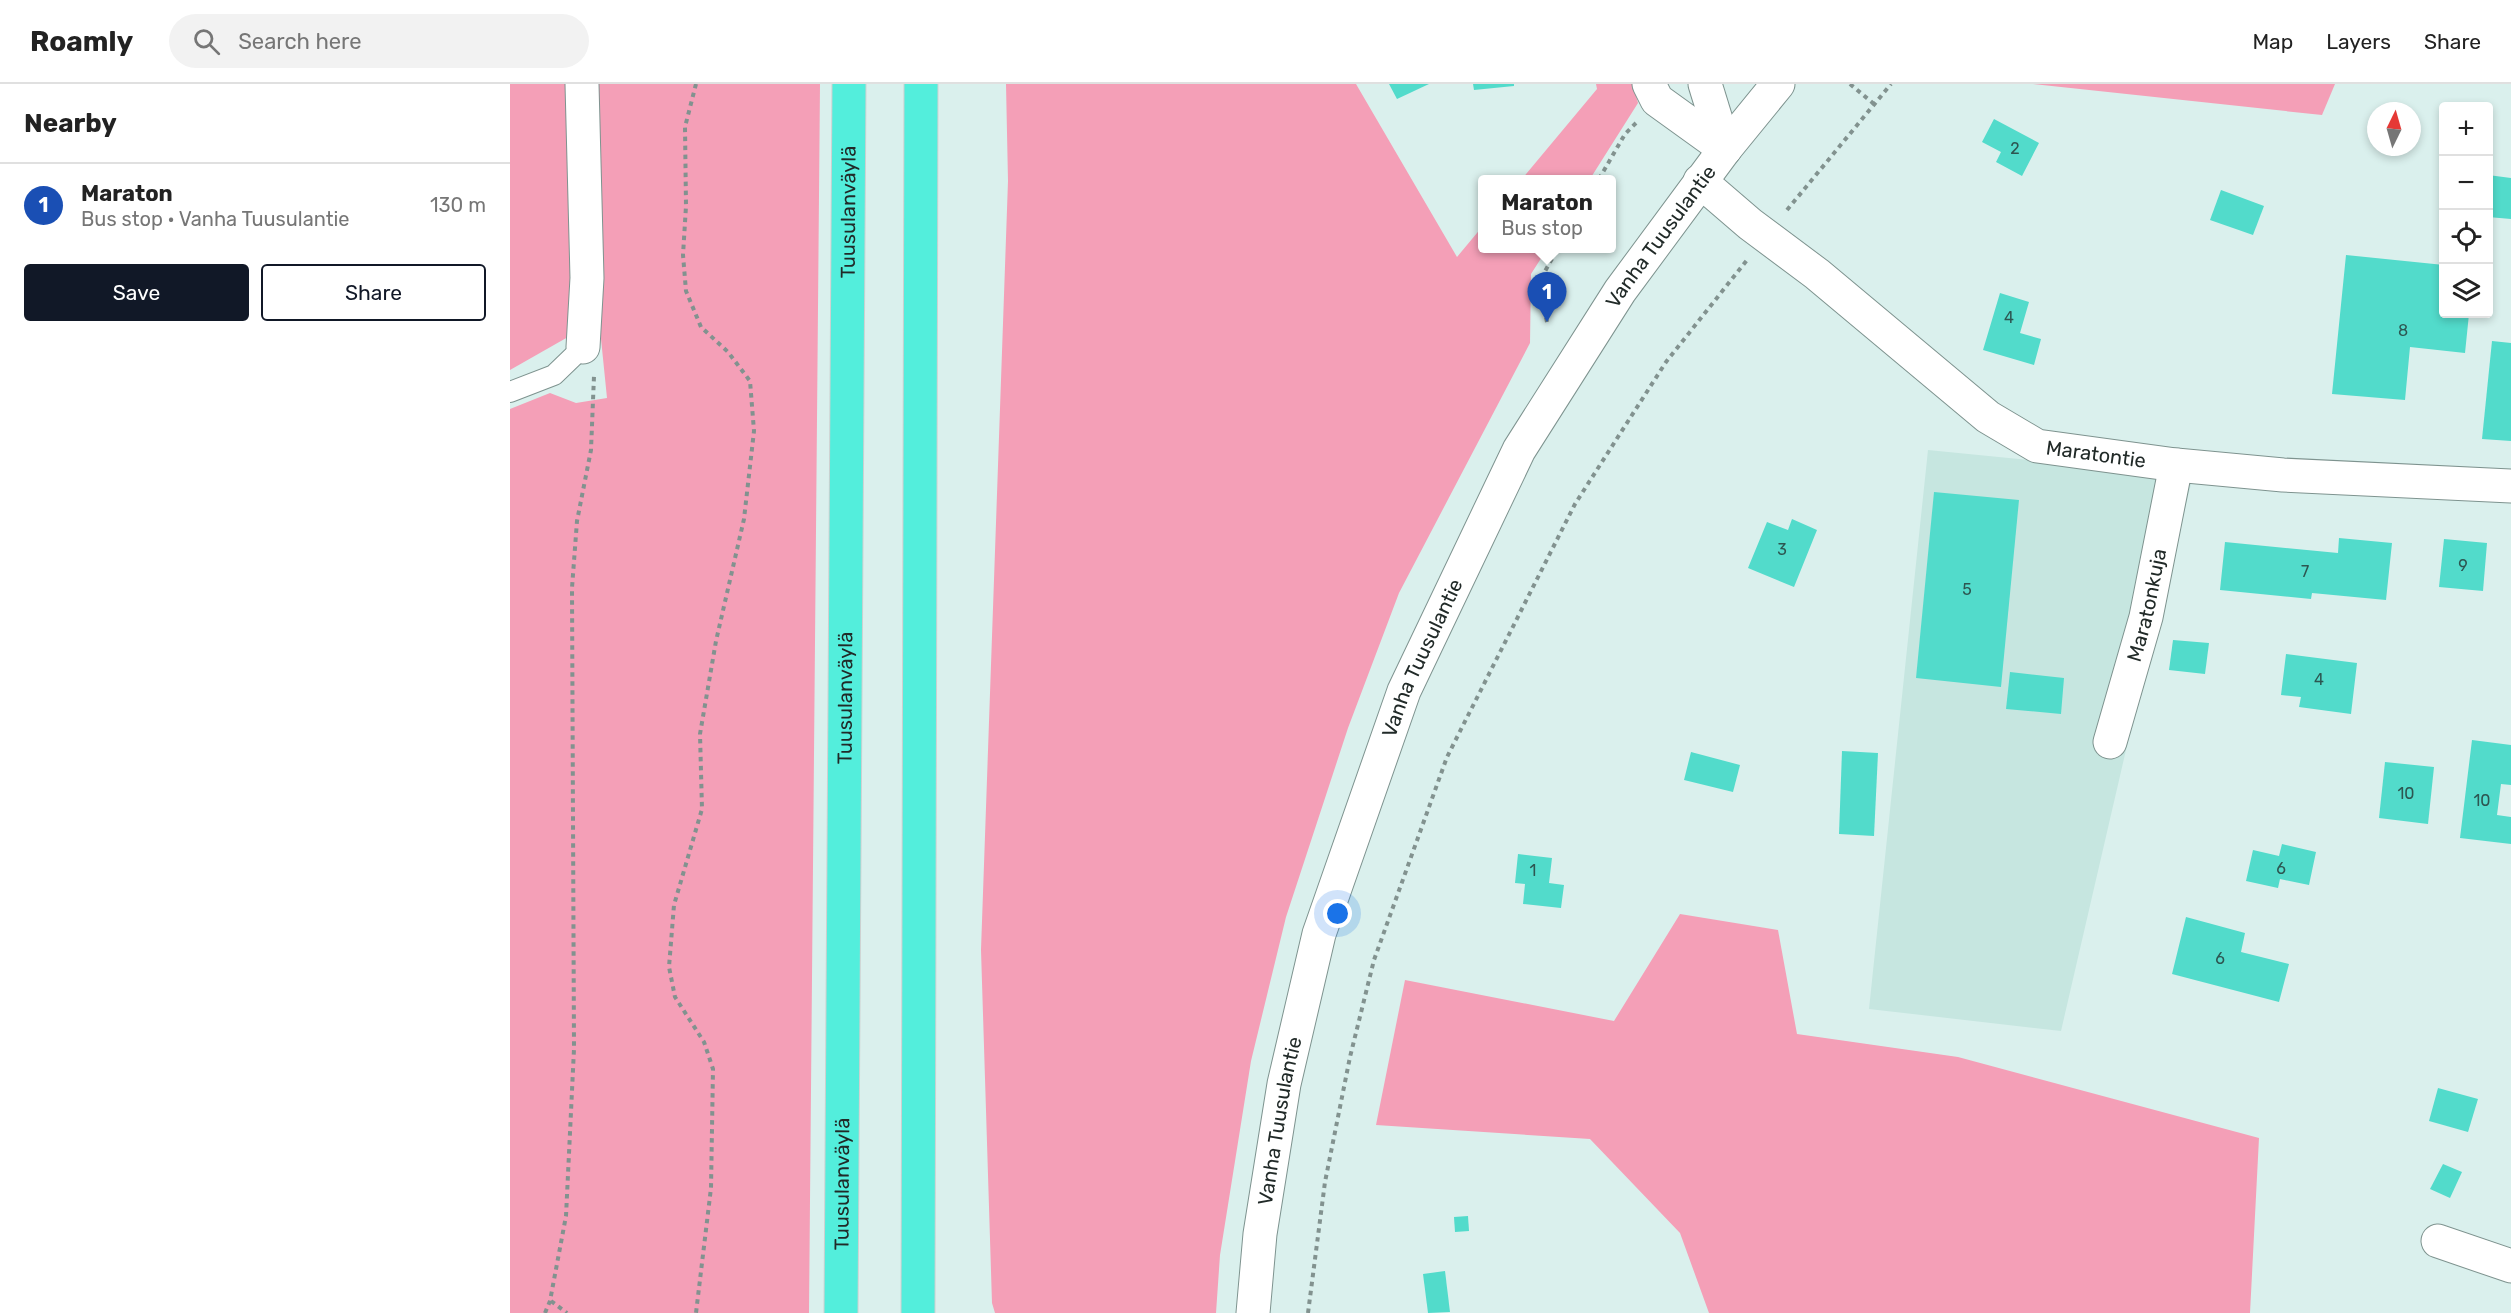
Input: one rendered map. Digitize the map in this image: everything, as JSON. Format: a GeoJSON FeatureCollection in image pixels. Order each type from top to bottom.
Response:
{"type":"FeatureCollection","features":[{"type":"Feature","properties":{"kind":"highway","name":"Tuusulanväylä"},"geometry":{"type":"LineString","coordinates":[[841,1313],[849,84]]}},
{"type":"Feature","properties":{"kind":"highway"},"geometry":{"type":"LineString","coordinates":[[918,1313],[921,84]]}},
{"type":"Feature","properties":{"kind":"street"},"geometry":{"type":"LineString","coordinates":[[582,84],[587,278],[583,347]]}},
{"type":"Feature","properties":{"kind":"street"},"geometry":{"type":"LineString","coordinates":[[1705,84],[1725,148]]}},
{"type":"Feature","properties":{"kind":"street","name":"Vanha Tuusulantie"},"geometry":{"type":"LineString","coordinates":[[1253,1313],[1260,1234],[1284,1084],[1319,934],[1404,691],[1519,450],[1620,291],[1725,148],[1778,84]]}},
{"type":"Feature","properties":{"kind":"street"},"geometry":{"type":"LineString","coordinates":[[1653,92],[1725,148]]}},
{"type":"Feature","properties":{"kind":"street","name":"Maratontie"},"geometry":{"type":"LineString","coordinates":[[1700,181],[1766,236],[1817,274],[1988,417],[2037,446],[2176,465],[2283,475],[2511,486]]}},
{"type":"Feature","properties":{"kind":"street","name":"Maratonkuja"},"geometry":{"type":"LineString","coordinates":[[2110,742],[2146,617],[2176,465]]}},
{"type":"Feature","properties":{"kind":"street"},"geometry":{"type":"LineString","coordinates":[[2438,1241],[2511,1266]]}},
{"type":"Feature","properties":{"kind":"lane"},"geometry":{"type":"LineString","coordinates":[[510,392],[554,375],[583,347]]}},
{"type":"Feature","properties":{"kind":"path"},"geometry":{"type":"LineString","coordinates":[[696,84],[685,127],[686,206],[683,255],[686,291],[701,327],[728,352],[750,381],[754,431],[744,519],[716,641],[700,734],[702,809],[674,904],[669,967],[675,997],[704,1042],[713,1069],[711,1188],[696,1313]]}},
{"type":"Feature","properties":{"kind":"path"},"geometry":{"type":"LineString","coordinates":[[1850,84],[1874,104]]}},
{"type":"Feature","properties":{"kind":"path"},"geometry":{"type":"LineString","coordinates":[[1308,1313],[1325,1182],[1350,1058],[1374,960],[1447,757],[1575,504],[1665,362],[1892,84]]}},
{"type":"Feature","properties":{"kind":"path"},"geometry":{"type":"LineString","coordinates":[[1602,175],[1653,92]]}},
{"type":"Feature","properties":{"kind":"path"},"geometry":{"type":"LineString","coordinates":[[1547,322],[1539,282],[1556,253]]}},
{"type":"Feature","properties":{"kind":"path"},"geometry":{"type":"LineString","coordinates":[[545,1313],[550,1301],[566,1216],[574,1048],[572,588],[577,521],[591,450],[595,378],[583,347]]}},
{"type":"Feature","properties":{"kind":"path"},"geometry":{"type":"LineString","coordinates":[[550,1301],[567,1313]]}},
{"type":"Feature","properties":{"kind":"shaded area"},"geometry":{"type":"Polygon","coordinates":[[[510,84],[575,84],[579,313],[568,337],[510,370],[510,84]]]}},
{"type":"Feature","properties":{"kind":"shaded area"},"geometry":{"type":"Polygon","coordinates":[[[595,84],[820,84],[809,1313],[510,1313],[510,409],[550,393],[576,403],[607,398],[600,329],[595,84]]]}},
{"type":"Feature","properties":{"kind":"shaded area"},"geometry":{"type":"Polygon","coordinates":[[[1006,84],[1356,84],[1457,257],[1478,232],[1478,253],[1544,253],[1531,274],[1530,343],[1399,593],[1348,728],[1286,917],[1251,1061],[1220,1255],[1216,1313],[995,1313],[992,1303],[981,950],[1008,181],[1006,84]]]}},
{"type":"Feature","properties":{"kind":"shaded area"},"geometry":{"type":"Polygon","coordinates":[[[1596,84],[1633,84],[1638,103],[1593,175],[1525,175],[1597,89],[1596,84]]]}},
{"type":"Feature","properties":{"kind":"shaded area"},"geometry":{"type":"Polygon","coordinates":[[[2033,84],[2335,84],[2322,115],[2033,84]]]}},
{"type":"Feature","properties":{"kind":"shaded area"},"geometry":{"type":"Polygon","coordinates":[[[1928,450],[2193,476],[2129,737],[2061,1031],[1869,1009],[1928,450]]]}},
{"type":"Feature","properties":{"kind":"shaded area"},"geometry":{"type":"Polygon","coordinates":[[[1680,914],[1778,930],[1797,1034],[1958,1057],[2259,1138],[2250,1313],[1709,1313],[1680,1233],[1590,1139],[1376,1125],[1405,980],[1614,1021],[1680,914]]]}},
{"type":"Feature","properties":{"kind":"building"},"geometry":{"type":"Polygon","coordinates":[[[1389,84],[1429,84],[1397,99],[1389,84]]]}},
{"type":"Feature","properties":{"kind":"building"},"geometry":{"type":"Polygon","coordinates":[[[1473,84],[1514,84],[1514,86],[1474,90],[1473,84]]]}},
{"type":"Feature","properties":{"kind":"building"},"geometry":{"type":"Polygon","coordinates":[[[1994,119],[2039,143],[2022,176],[1996,162],[2001,152],[1982,142],[1994,119]]]}},
{"type":"Feature","properties":{"kind":"building"},"geometry":{"type":"Polygon","coordinates":[[[2493,176],[2511,178],[2511,219],[2493,217],[2493,176]]]}},
{"type":"Feature","properties":{"kind":"building"},"geometry":{"type":"Polygon","coordinates":[[[2221,190],[2264,206],[2253,235],[2210,220],[2221,190]]]}},
{"type":"Feature","properties":{"kind":"building"},"geometry":{"type":"Polygon","coordinates":[[[2346,255],[2439,264],[2439,318],[2469,318],[2465,353],[2410,347],[2405,400],[2332,394],[2346,255]]]}},
{"type":"Feature","properties":{"kind":"building"},"geometry":{"type":"Polygon","coordinates":[[[2000,293],[2029,302],[2020,333],[2041,339],[2034,365],[1983,350],[2000,293]]]}},
{"type":"Feature","properties":{"kind":"building"},"geometry":{"type":"Polygon","coordinates":[[[2492,341],[2511,343],[2511,441],[2482,439],[2492,341]]]}},
{"type":"Feature","properties":{"kind":"building"},"geometry":{"type":"Polygon","coordinates":[[[1934,492],[2019,500],[2001,687],[1916,678],[1934,492]]]}},
{"type":"Feature","properties":{"kind":"building"},"geometry":{"type":"Polygon","coordinates":[[[1792,519],[1817,530],[1794,587],[1748,568],[1767,522],[1788,530],[1792,519]]]}},
{"type":"Feature","properties":{"kind":"building"},"geometry":{"type":"Polygon","coordinates":[[[2339,538],[2392,543],[2386,600],[2312,593],[2311,599],[2220,590],[2225,542],[2338,553],[2339,538]]]}},
{"type":"Feature","properties":{"kind":"building"},"geometry":{"type":"Polygon","coordinates":[[[2444,539],[2487,543],[2483,591],[2439,587],[2444,539]]]}},
{"type":"Feature","properties":{"kind":"building"},"geometry":{"type":"Polygon","coordinates":[[[2173,640],[2209,643],[2205,674],[2169,670],[2173,640]]]}},
{"type":"Feature","properties":{"kind":"building"},"geometry":{"type":"Polygon","coordinates":[[[2286,654],[2357,663],[2351,714],[2299,707],[2301,697],[2281,695],[2286,654]]]}},
{"type":"Feature","properties":{"kind":"building"},"geometry":{"type":"Polygon","coordinates":[[[2010,672],[2064,678],[2061,714],[2006,709],[2010,672]]]}},
{"type":"Feature","properties":{"kind":"building"},"geometry":{"type":"Polygon","coordinates":[[[2472,740],[2511,745],[2511,785],[2501,784],[2497,815],[2511,817],[2511,844],[2460,838],[2472,740]]]}},
{"type":"Feature","properties":{"kind":"building"},"geometry":{"type":"Polygon","coordinates":[[[1842,751],[1878,753],[1874,836],[1839,834],[1842,751]]]}},
{"type":"Feature","properties":{"kind":"building"},"geometry":{"type":"Polygon","coordinates":[[[1691,752],[1740,765],[1733,792],[1684,780],[1691,752]]]}},
{"type":"Feature","properties":{"kind":"building"},"geometry":{"type":"Polygon","coordinates":[[[2385,762],[2434,767],[2428,824],[2379,818],[2385,762]]]}},
{"type":"Feature","properties":{"kind":"building"},"geometry":{"type":"Polygon","coordinates":[[[2282,844],[2316,852],[2309,885],[2280,879],[2278,888],[2246,881],[2253,850],[2279,856],[2282,844]]]}},
{"type":"Feature","properties":{"kind":"building"},"geometry":{"type":"Polygon","coordinates":[[[1518,854],[1552,858],[1549,883],[1564,885],[1561,908],[1523,904],[1525,884],[1515,883],[1518,854]]]}},
{"type":"Feature","properties":{"kind":"building"},"geometry":{"type":"Polygon","coordinates":[[[2186,917],[2245,933],[2241,952],[2289,964],[2279,1002],[2172,974],[2186,917]]]}},
{"type":"Feature","properties":{"kind":"building"},"geometry":{"type":"Polygon","coordinates":[[[2438,1088],[2478,1099],[2468,1132],[2429,1121],[2438,1088]]]}},
{"type":"Feature","properties":{"kind":"building"},"geometry":{"type":"Polygon","coordinates":[[[2443,1164],[2462,1172],[2450,1198],[2430,1189],[2443,1164]]]}},
{"type":"Feature","properties":{"kind":"building"},"geometry":{"type":"Polygon","coordinates":[[[1468,1216],[1469,1231],[1455,1232],[1454,1217],[1468,1216]]]}},
{"type":"Feature","properties":{"kind":"building"},"geometry":{"type":"Polygon","coordinates":[[[1445,1271],[1450,1312],[1428,1313],[1423,1274],[1445,1271]]]}},
{"type":"Feature","properties":{"kind":"place","name":"Maraton"},"geometry":{"type":"Point","coordinates":[1547,322]}}]}
